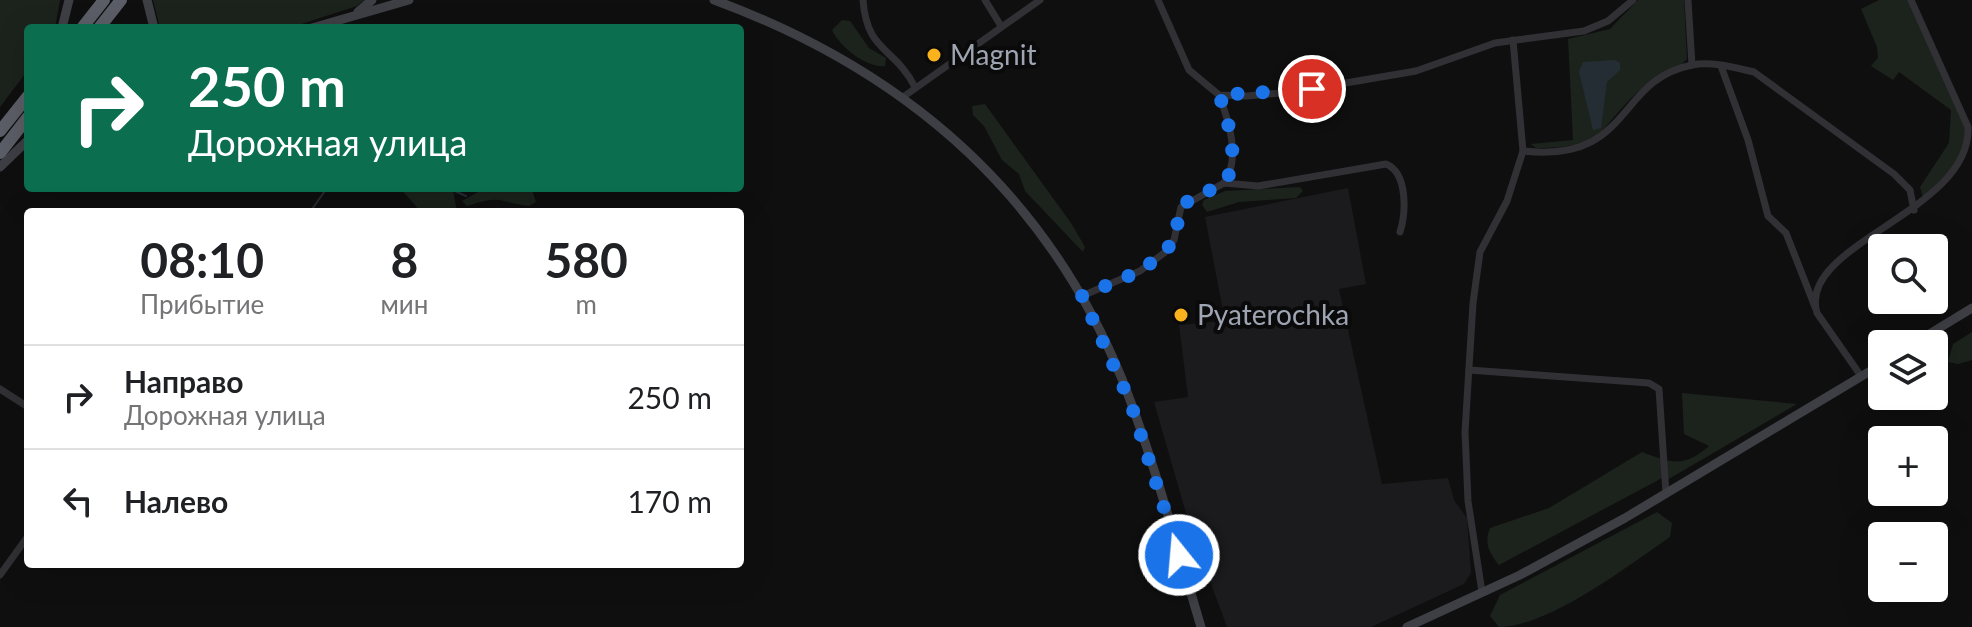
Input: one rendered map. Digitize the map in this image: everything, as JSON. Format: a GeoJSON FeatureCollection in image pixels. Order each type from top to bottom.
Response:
{"type":"FeatureCollection","features":[{"type":"Feature","properties":{"kind":"highway"},"geometry":{"type":"LineString","coordinates":[[85,24],[104,0]]}},
{"type":"Feature","properties":{"kind":"highway"},"geometry":{"type":"LineString","coordinates":[[102,24],[121,0]]}},
{"type":"Feature","properties":{"kind":"highway"},"geometry":{"type":"LineString","coordinates":[[0,130],[24,101]]}},
{"type":"Feature","properties":{"kind":"highway"},"geometry":{"type":"LineString","coordinates":[[0,153],[24,122]]}},
{"type":"Feature","properties":{"kind":"main road"},"geometry":{"type":"LineString","coordinates":[[63,24],[69,0]]}},
{"type":"Feature","properties":{"kind":"main road"},"geometry":{"type":"LineString","coordinates":[[147,0],[153,24]]}},
{"type":"Feature","properties":{"kind":"main road"},"geometry":{"type":"LineString","coordinates":[[348,17],[372,0]]}},
{"type":"Feature","properties":{"kind":"main road"},"geometry":{"type":"LineString","coordinates":[[325,24],[409,0]]}},
{"type":"Feature","properties":{"kind":"main road"},"geometry":{"type":"LineString","coordinates":[[714,0],[818,43],[903,97],[963,148],[1004,190],[1082,296],[1111,354],[1141,432],[1201,627]]}},
{"type":"Feature","properties":{"kind":"main road"},"geometry":{"type":"LineString","coordinates":[[0,130],[24,94]]}},
{"type":"Feature","properties":{"kind":"main road"},"geometry":{"type":"LineString","coordinates":[[0,167],[24,144]]}},
{"type":"Feature","properties":{"kind":"main road"},"geometry":{"type":"LineString","coordinates":[[1936,330],[1972,308]]}},
{"type":"Feature","properties":{"kind":"main road"},"geometry":{"type":"LineString","coordinates":[[1407,627],[1482,592],[1666,494],[1868,372]]}},
{"type":"Feature","properties":{"kind":"street"},"geometry":{"type":"LineString","coordinates":[[863,0],[864,23],[870,36],[896,58],[915,87]]}},
{"type":"Feature","properties":{"kind":"street"},"geometry":{"type":"LineString","coordinates":[[985,0],[997,14],[1001,26]]}},
{"type":"Feature","properties":{"kind":"street"},"geometry":{"type":"LineString","coordinates":[[903,97],[1040,0]]}},
{"type":"Feature","properties":{"kind":"street"},"geometry":{"type":"LineString","coordinates":[[1158,0],[1189,70],[1219,95],[1231,141],[1230,170],[1224,183]]}},
{"type":"Feature","properties":{"kind":"street"},"geometry":{"type":"LineString","coordinates":[[1219,95],[1278,94],[1416,71],[1495,43],[1597,27],[1633,0]]}},
{"type":"Feature","properties":{"kind":"street"},"geometry":{"type":"LineString","coordinates":[[1688,0],[1692,65]]}},
{"type":"Feature","properties":{"kind":"street"},"geometry":{"type":"LineString","coordinates":[[1815,308],[1822,280],[1832,264],[1914,210],[1958,167],[1970,139],[1963,115],[1911,0]]}},
{"type":"Feature","properties":{"kind":"street"},"geometry":{"type":"LineString","coordinates":[[1482,592],[1468,501],[1465,432],[1480,252],[1507,201],[1523,151],[1513,40]]}},
{"type":"Feature","properties":{"kind":"street"},"geometry":{"type":"LineString","coordinates":[[1523,151],[1562,152],[1599,138],[1617,125],[1648,87],[1692,65],[1721,66],[1754,72],[1832,125],[1910,190],[1914,210]]}},
{"type":"Feature","properties":{"kind":"street"},"geometry":{"type":"LineString","coordinates":[[1721,66],[1748,140],[1768,216],[1786,233],[1815,308],[1861,376]]}},
{"type":"Feature","properties":{"kind":"street"},"geometry":{"type":"LineString","coordinates":[[1082,296],[1150,265],[1174,240],[1181,207],[1224,183],[1286,182],[1386,164],[1397,171],[1401,182],[1403,215],[1400,232]]}},
{"type":"Feature","properties":{"kind":"street"},"geometry":{"type":"LineString","coordinates":[[1469,370],[1649,383],[1659,389],[1666,494]]}},
{"type":"Feature","properties":{"kind":"street"},"geometry":{"type":"LineString","coordinates":[[0,389],[24,404]]}},
{"type":"Feature","properties":{"kind":"street"},"geometry":{"type":"LineString","coordinates":[[0,575],[24,542]]}},
{"type":"Feature","properties":{"kind":"shaded area"},"geometry":{"type":"Polygon","coordinates":[[[0,0],[60,0],[56,24],[24,24],[24,75],[0,107],[0,0]]]}},
{"type":"Feature","properties":{"kind":"shaded area"},"geometry":{"type":"Polygon","coordinates":[[[153,0],[365,0],[357,6],[301,24],[159,24],[153,0]]]}},
{"type":"Feature","properties":{"kind":"shaded area"},"geometry":{"type":"Polygon","coordinates":[[[1638,0],[1684,0],[1687,59],[1645,86],[1591,139],[1560,147],[1536,148],[1531,144],[1573,140],[1568,39],[1610,29],[1638,0]]]}},
{"type":"Feature","properties":{"kind":"shaded area"},"geometry":{"type":"Polygon","coordinates":[[[1879,0],[1908,0],[1952,91],[1965,127],[1966,139],[1960,157],[1950,172],[1923,198],[1920,187],[1949,143],[1951,110],[1899,72],[1893,80],[1871,66],[1878,58],[1877,47],[1861,9],[1879,0]]]}},
{"type":"Feature","properties":{"kind":"shaded area"},"geometry":{"type":"Polygon","coordinates":[[[842,20],[850,21],[869,48],[886,58],[885,66],[862,60],[841,43],[832,30],[842,20]]]}},
{"type":"Feature","properties":{"kind":"shaded area"},"geometry":{"type":"Polygon","coordinates":[[[1615,60],[1620,63],[1620,70],[1607,82],[1601,128],[1593,130],[1579,72],[1583,62],[1615,60]]]}},
{"type":"Feature","properties":{"kind":"shaded area"},"geometry":{"type":"Polygon","coordinates":[[[985,104],[1071,223],[1085,247],[1083,252],[1025,191],[1019,174],[1002,160],[984,126],[973,115],[972,106],[985,104]]]}},
{"type":"Feature","properties":{"kind":"shaded area"},"geometry":{"type":"Polygon","coordinates":[[[1300,187],[1303,191],[1296,198],[1239,202],[1207,212],[1202,205],[1204,200],[1225,191],[1300,187]]]}},
{"type":"Feature","properties":{"kind":"shaded area"},"geometry":{"type":"Polygon","coordinates":[[[1348,188],[1366,284],[1339,289],[1382,484],[1448,478],[1454,500],[1467,518],[1471,573],[1464,584],[1371,627],[1227,627],[1190,527],[1154,402],[1188,397],[1179,325],[1225,321],[1205,217],[1348,188]]]}},
{"type":"Feature","properties":{"kind":"shaded area"},"geometry":{"type":"Polygon","coordinates":[[[404,192],[453,192],[456,208],[418,208],[404,192]]]}},
{"type":"Feature","properties":{"kind":"shaded area"},"geometry":{"type":"Polygon","coordinates":[[[478,192],[533,192],[536,202],[529,206],[494,200],[467,206],[462,201],[478,192]]]}},
{"type":"Feature","properties":{"kind":"shaded area"},"geometry":{"type":"Polygon","coordinates":[[[1972,332],[1972,360],[1958,364],[1948,362],[1953,344],[1972,332]]]}},
{"type":"Feature","properties":{"kind":"shaded area"},"geometry":{"type":"Polygon","coordinates":[[[1682,393],[1797,404],[1667,480],[1664,477],[1499,565],[1488,548],[1490,528],[1549,508],[1642,452],[1677,461],[1692,458],[1709,446],[1684,434],[1682,393]]]}},
{"type":"Feature","properties":{"kind":"shaded area"},"geometry":{"type":"Polygon","coordinates":[[[1657,512],[1672,523],[1670,537],[1611,578],[1564,606],[1519,624],[1499,627],[1490,616],[1500,595],[1657,512]]]}},
{"type":"Feature","properties":{"kind":"waterway"},"geometry":{"type":"LineString","coordinates":[[313,208],[324,192]]}},
{"type":"Feature","properties":{"kind":"waterway"},"geometry":{"type":"LineString","coordinates":[[457,192],[466,196]]}},
{"type":"Feature","properties":{"kind":"place","name":"Magnit"},"geometry":{"type":"Point","coordinates":[934,55]}},
{"type":"Feature","properties":{"kind":"place","name":"Pyaterochka"},"geometry":{"type":"Point","coordinates":[1181,315]}},
{"type":"Feature","properties":{"kind":"route"},"geometry":{"type":"LineString","coordinates":[[1179,555],[1131,404],[1111,354],[1082,296],[1150,265],[1174,240],[1181,207],[1224,183],[1229,177],[1231,141],[1219,95],[1247,96],[1312,89]]}}]}
